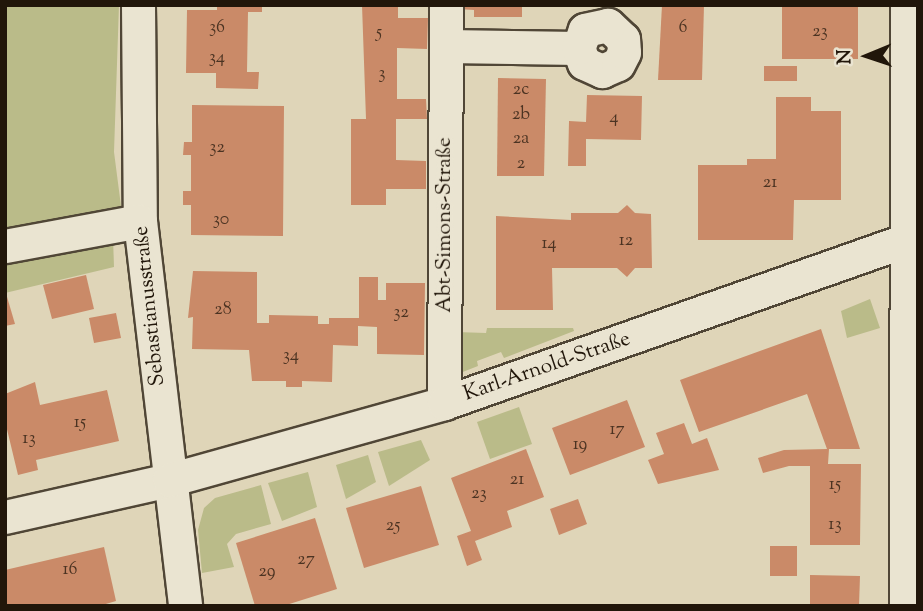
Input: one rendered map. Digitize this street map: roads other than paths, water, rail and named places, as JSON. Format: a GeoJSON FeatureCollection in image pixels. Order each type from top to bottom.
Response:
{"type":"FeatureCollection","features":[{"type":"Feature","properties":{"kind":"street","name":"Sebastianusstraße"},"geometry":{"type":"LineString","coordinates":[[138,5],[140,221],[185,606]]}},
{"type":"Feature","properties":{"kind":"street","name":"Abt-Simons-Straße"},"geometry":{"type":"LineString","coordinates":[[444,403],[446,5]]}},
{"type":"Feature","properties":{"kind":"street"},"geometry":{"type":"LineString","coordinates":[[906,5],[911,238],[911,472],[906,606]]}},
{"type":"Feature","properties":{"kind":"street"},"geometry":{"type":"LineString","coordinates":[[446,46],[578,48]]}},
{"type":"Feature","properties":{"kind":"street"},"geometry":{"type":"LineString","coordinates":[[5,246],[140,221]]}},
{"type":"Feature","properties":{"kind":"street","name":"Karl-Arnold-Straße"},"geometry":{"type":"LineString","coordinates":[[5,517],[169,480],[444,403],[911,238]]}}]}
